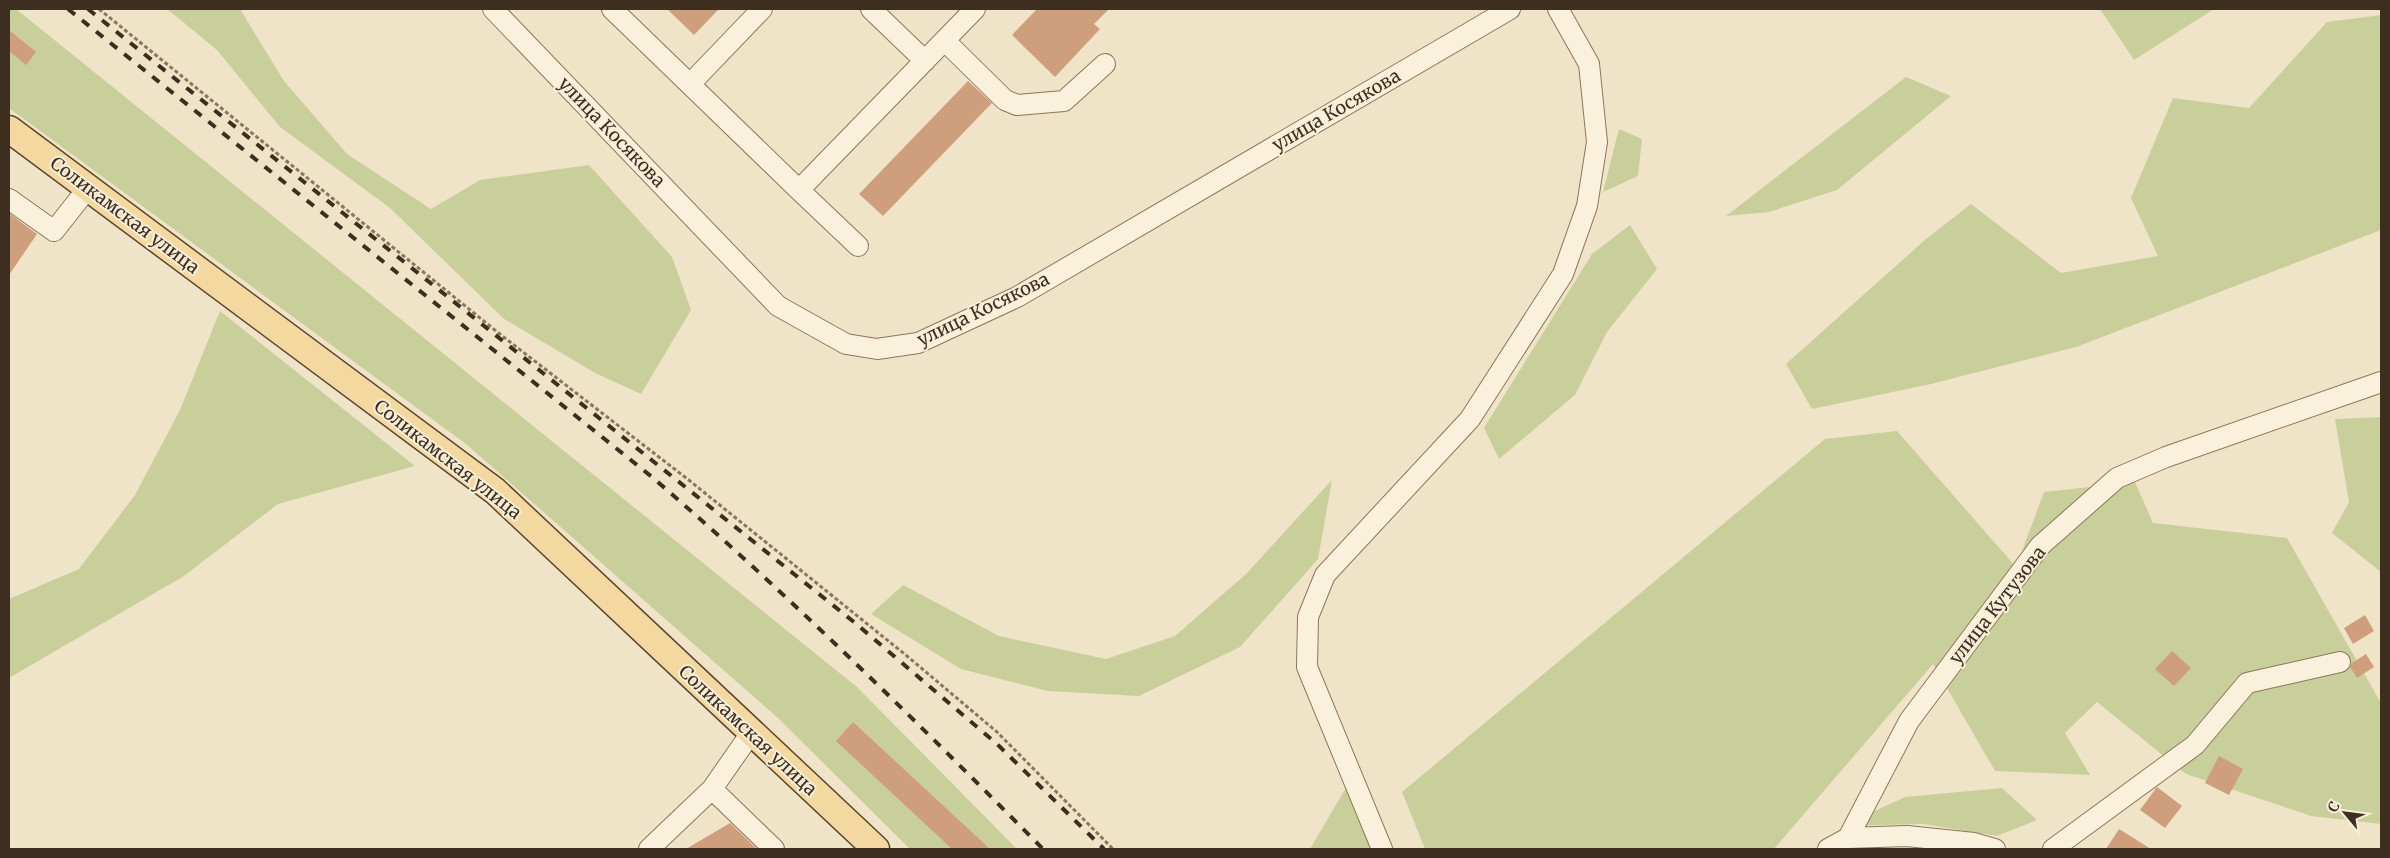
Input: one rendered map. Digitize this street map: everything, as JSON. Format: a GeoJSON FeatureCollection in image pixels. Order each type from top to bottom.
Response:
{"type":"FeatureCollection","features":[{"type":"Feature","properties":{"kind":"main road","name":"Соликамская улица"},"geometry":{"type":"LineString","coordinates":[[9,129],[496,491],[876,849]]}},
{"type":"Feature","properties":{"kind":"street","name":"улица Косякова"},"geometry":{"type":"LineString","coordinates":[[493,9],[778,306],[846,344],[877,349],[918,343],[1017,296],[1510,9]]}},
{"type":"Feature","properties":{"kind":"street"},"geometry":{"type":"LineString","coordinates":[[612,9],[858,246]]}},
{"type":"Feature","properties":{"kind":"street"},"geometry":{"type":"LineString","coordinates":[[690,84],[762,9]]}},
{"type":"Feature","properties":{"kind":"street"},"geometry":{"type":"LineString","coordinates":[[871,9],[925,61]]}},
{"type":"Feature","properties":{"kind":"street"},"geometry":{"type":"LineString","coordinates":[[799,190],[975,9]]}},
{"type":"Feature","properties":{"kind":"street"},"geometry":{"type":"LineString","coordinates":[[1382,849],[1307,667],[1308,617],[1325,575],[1470,419],[1563,274],[1587,206],[1597,142],[1589,64],[1558,9]]}},
{"type":"Feature","properties":{"kind":"street"},"geometry":{"type":"LineString","coordinates":[[944,41],[1011,104],[1064,101],[1105,64]]}},
{"type":"Feature","properties":{"kind":"street"},"geometry":{"type":"LineString","coordinates":[[9,199],[54,231],[88,188]]}},
{"type":"Feature","properties":{"kind":"street","name":"улица Кутузова"},"geometry":{"type":"LineString","coordinates":[[1848,838],[1909,721],[2040,546],[2117,478],[2166,457],[2381,382]]}},
{"type":"Feature","properties":{"kind":"street"},"geometry":{"type":"LineString","coordinates":[[2053,849],[2195,746],[2247,683],[2340,662]]}},
{"type":"Feature","properties":{"kind":"street"},"geometry":{"type":"LineString","coordinates":[[649,849],[712,788],[751,733]]}},
{"type":"Feature","properties":{"kind":"street"},"geometry":{"type":"LineString","coordinates":[[712,788],[774,849]]}},
{"type":"Feature","properties":{"kind":"street"},"geometry":{"type":"LineString","coordinates":[[1828,849],[1848,838],[1907,836],[1974,843],[1995,849]]}},
{"type":"Feature","properties":{"kind":"path"},"geometry":{"type":"LineString","coordinates":[[99,9],[501,335],[690,481],[907,656],[997,732],[1113,849]]}},
{"type":"Feature","properties":{"kind":"green space"},"geometry":{"type":"Polygon","coordinates":[[[9,9],[16,9],[857,687],[1017,849],[910,849],[778,718],[466,444],[9,108],[9,9]]]}},
{"type":"Feature","properties":{"kind":"green space"},"geometry":{"type":"Polygon","coordinates":[[[167,9],[240,9],[284,81],[347,154],[431,209],[480,180],[589,165],[672,257],[691,310],[641,394],[595,373],[504,319],[390,208],[280,127],[217,50],[167,9]]]}},
{"type":"Feature","properties":{"kind":"green space"},"geometry":{"type":"Polygon","coordinates":[[[2100,9],[2214,9],[2134,60],[2100,9]]]}},
{"type":"Feature","properties":{"kind":"green space"},"geometry":{"type":"Polygon","coordinates":[[[2381,15],[2381,230],[2076,347],[1931,384],[1812,409],[1786,364],[1926,239],[1971,204],[2061,273],[2158,256],[2131,198],[2173,98],[2249,108],[2327,22],[2381,15]]]}},
{"type":"Feature","properties":{"kind":"green space"},"geometry":{"type":"Polygon","coordinates":[[[1906,77],[1951,96],[1837,190],[1769,212],[1726,216],[1906,77]]]}},
{"type":"Feature","properties":{"kind":"green space"},"geometry":{"type":"Polygon","coordinates":[[[1619,129],[1642,139],[1638,176],[1603,192],[1619,129]]]}},
{"type":"Feature","properties":{"kind":"green space"},"geometry":{"type":"Polygon","coordinates":[[[1630,225],[1657,269],[1607,332],[1575,395],[1499,459],[1484,428],[1592,254],[1630,225]]]}},
{"type":"Feature","properties":{"kind":"green space"},"geometry":{"type":"Polygon","coordinates":[[[220,311],[415,466],[278,504],[184,576],[9,678],[9,599],[79,569],[135,495],[180,410],[220,311]]]}},
{"type":"Feature","properties":{"kind":"green space"},"geometry":{"type":"Polygon","coordinates":[[[2381,417],[2381,572],[2332,533],[2349,502],[2335,419],[2381,417]]]}},
{"type":"Feature","properties":{"kind":"green space"},"geometry":{"type":"Polygon","coordinates":[[[1897,431],[2016,567],[2044,492],[2135,482],[2153,523],[2287,538],[2381,703],[2381,824],[2311,816],[2186,774],[2097,702],[2065,733],[2090,775],[1995,771],[1933,664],[1774,849],[1425,849],[1402,792],[1825,439],[1897,431]]]}},
{"type":"Feature","properties":{"kind":"green space"},"geometry":{"type":"Polygon","coordinates":[[[1332,480],[1318,559],[1240,647],[1139,696],[1048,691],[961,669],[871,614],[903,585],[999,636],[1106,659],[1175,636],[1246,574],[1332,480]]]}},
{"type":"Feature","properties":{"kind":"green space"},"geometry":{"type":"Polygon","coordinates":[[[1347,786],[1373,849],[1310,849],[1347,786]]]}},
{"type":"Feature","properties":{"kind":"green space"},"geometry":{"type":"Polygon","coordinates":[[[2002,788],[2037,820],[1997,836],[1923,824],[1842,826],[1905,797],[2002,788]]]}},
{"type":"Feature","properties":{"kind":"building"},"geometry":{"type":"Polygon","coordinates":[[[667,9],[719,9],[694,35],[667,9]]]}},
{"type":"Feature","properties":{"kind":"building"},"geometry":{"type":"Polygon","coordinates":[[[1037,9],[1109,9],[1094,24],[1100,29],[1055,77],[1012,35],[1037,9]]]}},
{"type":"Feature","properties":{"kind":"building"},"geometry":{"type":"Polygon","coordinates":[[[9,30],[36,52],[26,65],[9,51],[9,30]]]}},
{"type":"Feature","properties":{"kind":"building"},"geometry":{"type":"Polygon","coordinates":[[[968,81],[992,103],[883,216],[859,194],[968,81]]]}},
{"type":"Feature","properties":{"kind":"building"},"geometry":{"type":"Polygon","coordinates":[[[9,213],[37,234],[9,275],[9,213]]]}},
{"type":"Feature","properties":{"kind":"building"},"geometry":{"type":"Polygon","coordinates":[[[2365,615],[2374,631],[2353,644],[2344,628],[2365,615]]]}},
{"type":"Feature","properties":{"kind":"building"},"geometry":{"type":"Polygon","coordinates":[[[2172,651],[2191,668],[2174,686],[2155,669],[2172,651]]]}},
{"type":"Feature","properties":{"kind":"building"},"geometry":{"type":"Polygon","coordinates":[[[2366,654],[2374,667],[2357,678],[2350,667],[2352,663],[2366,654]]]}},
{"type":"Feature","properties":{"kind":"building"},"geometry":{"type":"Polygon","coordinates":[[[853,722],[990,849],[952,849],[836,741],[853,722]]]}},
{"type":"Feature","properties":{"kind":"building"},"geometry":{"type":"Polygon","coordinates":[[[2219,756],[2243,769],[2229,795],[2205,783],[2219,756]]]}},
{"type":"Feature","properties":{"kind":"building"},"geometry":{"type":"Polygon","coordinates":[[[2157,787],[2182,806],[2165,828],[2140,810],[2157,787]]]}},
{"type":"Feature","properties":{"kind":"building"},"geometry":{"type":"Polygon","coordinates":[[[730,823],[757,849],[686,849],[730,823]]]}},
{"type":"Feature","properties":{"kind":"building"},"geometry":{"type":"Polygon","coordinates":[[[2119,829],[2151,849],[2106,849],[2119,829]]]}},
{"type":"Feature","properties":{"kind":"railway"},"geometry":{"type":"LineString","coordinates":[[68,9],[652,477],[753,567],[851,659],[1043,849]]}},
{"type":"Feature","properties":{"kind":"railway"},"geometry":{"type":"LineString","coordinates":[[88,9],[854,622],[997,744],[1104,849]]}}]}
